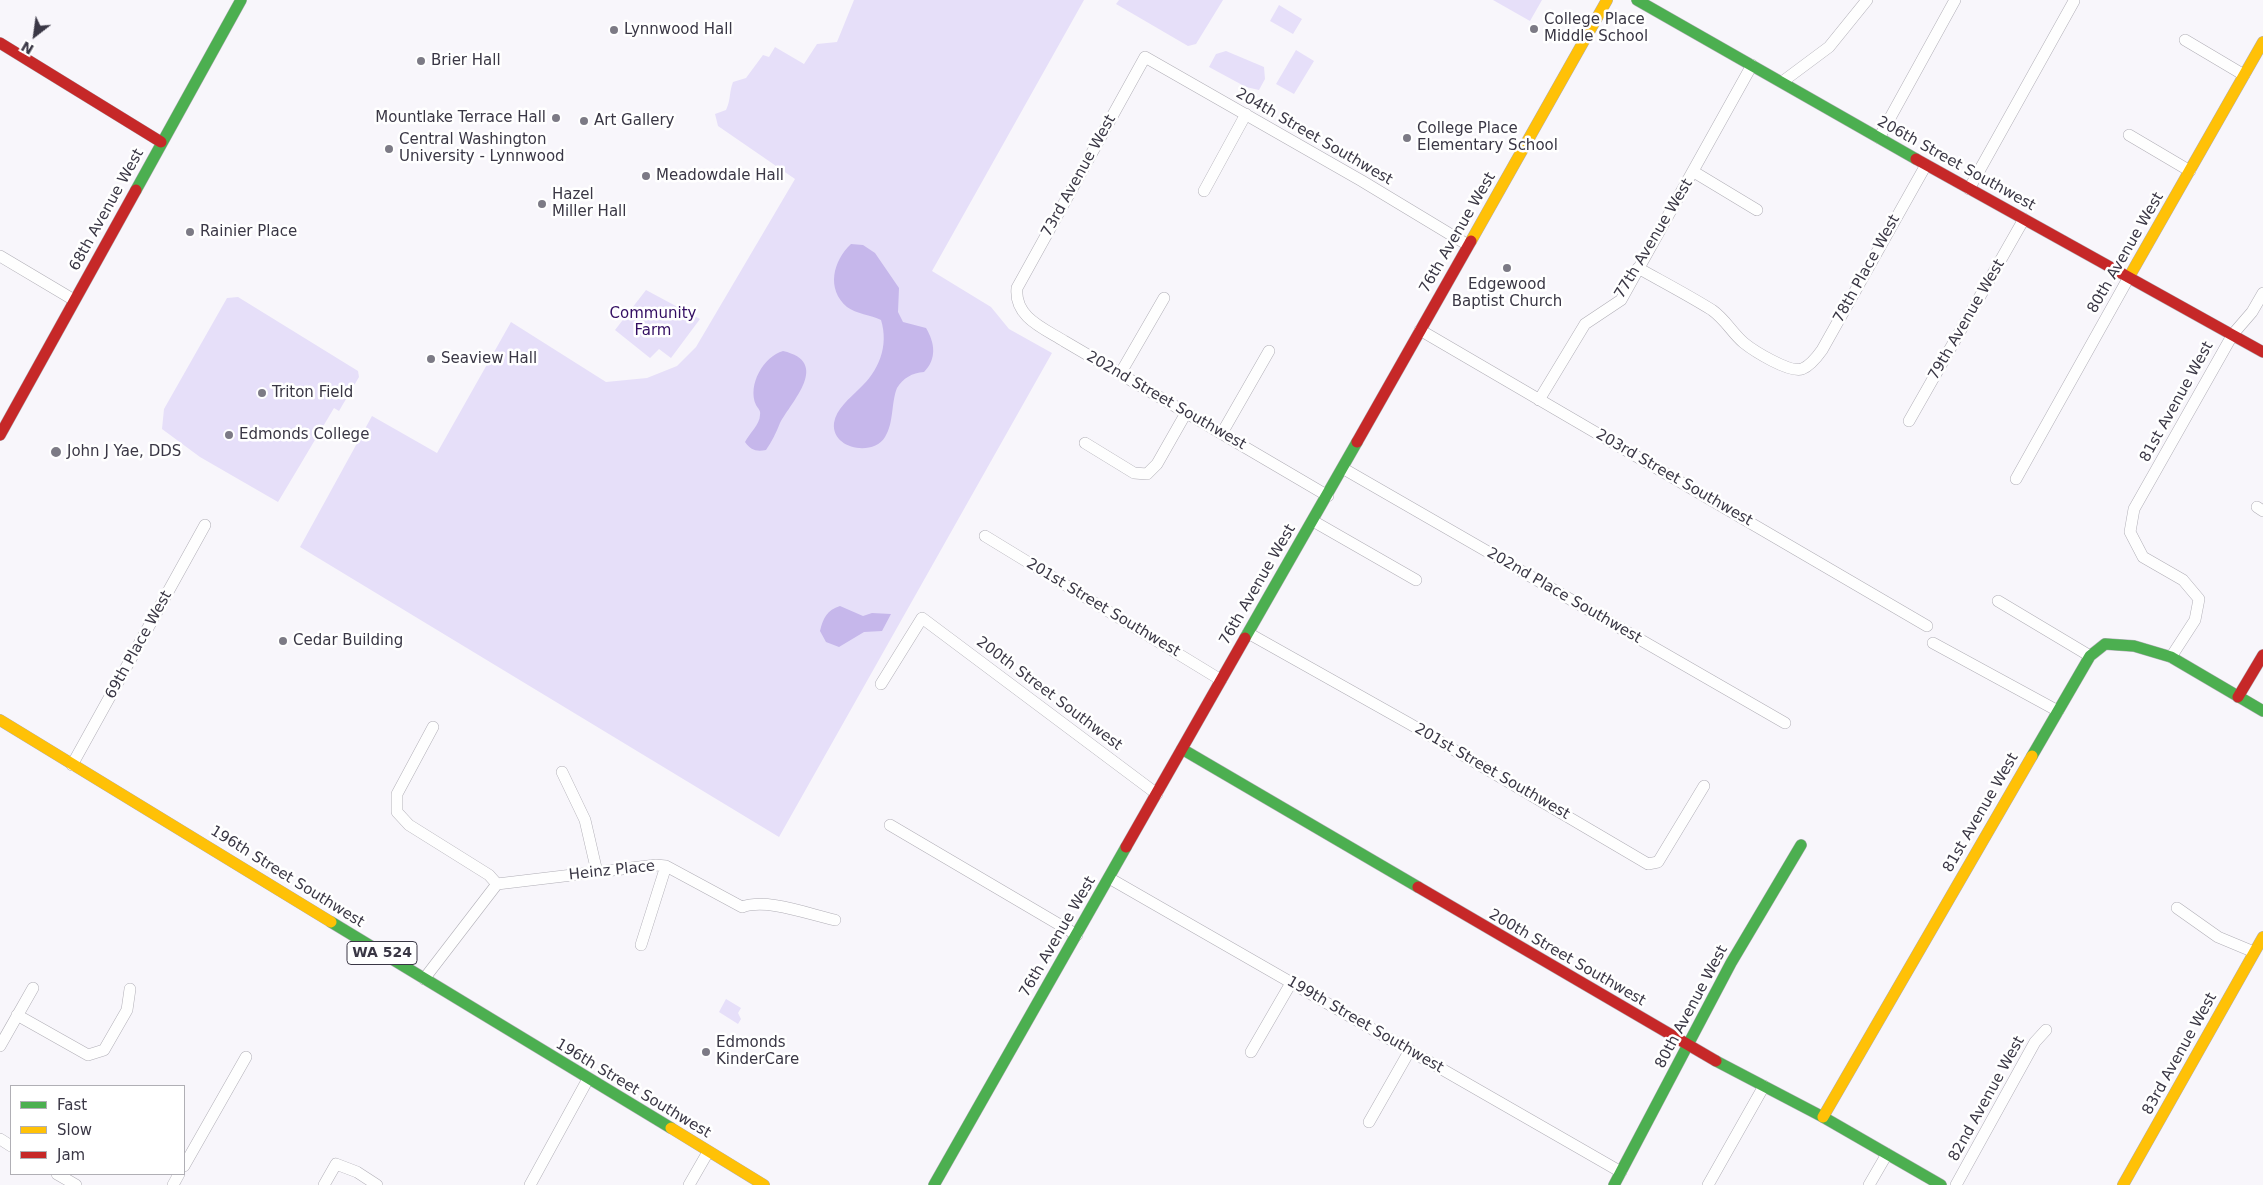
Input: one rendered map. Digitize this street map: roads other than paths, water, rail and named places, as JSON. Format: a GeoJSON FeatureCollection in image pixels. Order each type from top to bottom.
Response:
{"type":"FeatureCollection","features":[{"type":"Feature","properties":{"kind":"street","name":"76th Avenue West"},"geometry":{"type":"LineString","coordinates":[[934,1185],[1220,680],[1344,469],[1420,330],[1607,0]]}},
{"type":"Feature","properties":{"kind":"street","name":"206th Street Southwest"},"geometry":{"type":"LineString","coordinates":[[1637,0],[1926,165],[2263,352]]}},
{"type":"Feature","properties":{"kind":"street"},"geometry":{"type":"LineString","coordinates":[[1782,82],[1829,47],[1867,0]]}},
{"type":"Feature","properties":{"kind":"street"},"geometry":{"type":"LineString","coordinates":[[1879,138],[1954,0]]}},
{"type":"Feature","properties":{"kind":"street","name":"68th Avenue West"},"geometry":{"type":"LineString","coordinates":[[0,435],[238,1]]}},
{"type":"Feature","properties":{"kind":"street"},"geometry":{"type":"LineString","coordinates":[[1969,189],[2074,1]]}},
{"type":"Feature","properties":{"kind":"street"},"geometry":{"type":"LineString","coordinates":[[2185,40],[2244,75]]}},
{"type":"Feature","properties":{"kind":"street","name":"80th Avenue West"},"geometry":{"type":"LineString","coordinates":[[2016,479],[2263,42]]}},
{"type":"Feature","properties":{"kind":"street"},"geometry":{"type":"LineString","coordinates":[[0,43],[161,142]]}},
{"type":"Feature","properties":{"kind":"street","name":"204th Street Southwest"},"geometry":{"type":"LineString","coordinates":[[1145,57],[1246,114],[1468,245]]}},
{"type":"Feature","properties":{"kind":"street","name":"73rd Avenue West"},"geometry":{"type":"LineString","coordinates":[[1016,296],[1017,288],[1145,57]]}},
{"type":"Feature","properties":{"kind":"street","name":"77th Avenue West"},"geometry":{"type":"LineString","coordinates":[[1539,400],[1585,324],[1621,300],[1752,65]]}},
{"type":"Feature","properties":{"kind":"street"},"geometry":{"type":"LineString","coordinates":[[1204,191],[1246,114]]}},
{"type":"Feature","properties":{"kind":"street"},"geometry":{"type":"LineString","coordinates":[[2129,136],[2190,171]]}},
{"type":"Feature","properties":{"kind":"street","name":"78th Place West"},"geometry":{"type":"LineString","coordinates":[[1638,268],[1712,311],[1729,324],[1743,342],[1775,362],[1791,369],[1802,369],[1822,350],[1926,165]]}},
{"type":"Feature","properties":{"kind":"street"},"geometry":{"type":"LineString","coordinates":[[1694,172],[1757,210]]}},
{"type":"Feature","properties":{"kind":"street","name":"79th Avenue West"},"geometry":{"type":"LineString","coordinates":[[1909,421],[2024,219]]}},
{"type":"Feature","properties":{"kind":"street"},"geometry":{"type":"LineString","coordinates":[[0,256],[74,300]]}},
{"type":"Feature","properties":{"kind":"street","name":"81st Avenue West"},"geometry":{"type":"LineString","coordinates":[[2171,657],[2196,620],[2199,599],[2183,580],[2143,557],[2130,532],[2134,509],[2233,334],[2252,312],[2263,293]]}},
{"type":"Feature","properties":{"kind":"street","name":"202nd Street Southwest"},"geometry":{"type":"LineString","coordinates":[[1016,296],[1018,307],[1027,318],[1328,496]]}},
{"type":"Feature","properties":{"kind":"street"},"geometry":{"type":"LineString","coordinates":[[1120,374],[1164,298]]}},
{"type":"Feature","properties":{"kind":"street","name":"203rd Street Southwest"},"geometry":{"type":"LineString","coordinates":[[1420,330],[1927,626]]}},
{"type":"Feature","properties":{"kind":"street"},"geometry":{"type":"LineString","coordinates":[[1222,433],[1269,351]]}},
{"type":"Feature","properties":{"kind":"street"},"geometry":{"type":"LineString","coordinates":[[1085,443],[1134,473],[1147,474],[1157,464],[1186,413]]}},
{"type":"Feature","properties":{"kind":"street","name":"202nd Place Southwest"},"geometry":{"type":"LineString","coordinates":[[1344,469],[1784,723]]}},
{"type":"Feature","properties":{"kind":"street"},"geometry":{"type":"LineString","coordinates":[[1313,521],[1416,580]]}},
{"type":"Feature","properties":{"kind":"street","name":"69th Place West"},"geometry":{"type":"LineString","coordinates":[[72,765],[205,525]]}},
{"type":"Feature","properties":{"kind":"street","name":"201st Street Southwest"},"geometry":{"type":"LineString","coordinates":[[985,536],[1220,680]]}},
{"type":"Feature","properties":{"kind":"street"},"geometry":{"type":"LineString","coordinates":[[1998,601],[2090,656],[2104,644],[2134,646],[2171,657],[2263,712]]}},
{"type":"Feature","properties":{"kind":"street","name":"200th Street Southwest"},"geometry":{"type":"LineString","coordinates":[[881,684],[922,618],[1157,794]]}},
{"type":"Feature","properties":{"kind":"street","name":"201st Street Southwest"},"geometry":{"type":"LineString","coordinates":[[1248,633],[1410,724],[1648,864],[1658,862],[1704,786]]}},
{"type":"Feature","properties":{"kind":"street"},"geometry":{"type":"LineString","coordinates":[[1933,643],[2058,711]]}},
{"type":"Feature","properties":{"kind":"street"},"geometry":{"type":"LineString","coordinates":[[2238,697],[2263,655]]}},
{"type":"Feature","properties":{"kind":"street","name":"81st Avenue West"},"geometry":{"type":"LineString","coordinates":[[1823,1117],[2090,656]]}},
{"type":"Feature","properties":{"kind":"street","name":"196th Street Southwest"},"geometry":{"type":"LineString","coordinates":[[0,720],[588,1080],[764,1185]]}},
{"type":"Feature","properties":{"kind":"street"},"geometry":{"type":"LineString","coordinates":[[424,979],[497,884],[489,875],[409,825],[397,812],[397,794],[433,727]]}},
{"type":"Feature","properties":{"kind":"street","name":"200th Street Southwest"},"geometry":{"type":"LineString","coordinates":[[1182,750],[1688,1046],[1823,1117],[1941,1185]]}},
{"type":"Feature","properties":{"kind":"street"},"geometry":{"type":"LineString","coordinates":[[562,772],[585,820],[597,872]]}},
{"type":"Feature","properties":{"kind":"street"},"geometry":{"type":"LineString","coordinates":[[890,825],[1076,935]]}},
{"type":"Feature","properties":{"kind":"street","name":"80th Avenue West"},"geometry":{"type":"LineString","coordinates":[[1614,1185],[1731,963],[1801,845]]}},
{"type":"Feature","properties":{"kind":"street","name":"Heinz Place"},"geometry":{"type":"LineString","coordinates":[[497,884],[656,864],[666,866],[742,907],[753,903],[768,905],[835,920]]}},
{"type":"Feature","properties":{"kind":"street"},"geometry":{"type":"LineString","coordinates":[[640,946],[666,866]]}},
{"type":"Feature","properties":{"kind":"street","name":"199th Street Southwest"},"geometry":{"type":"LineString","coordinates":[[1109,878],[1621,1172]]}},
{"type":"Feature","properties":{"kind":"street"},"geometry":{"type":"LineString","coordinates":[[2177,908],[2218,937],[2254,952]]}},
{"type":"Feature","properties":{"kind":"street","name":"83rd Avenue West"},"geometry":{"type":"LineString","coordinates":[[2123,1185],[2263,937]]}},
{"type":"Feature","properties":{"kind":"street"},"geometry":{"type":"LineString","coordinates":[[1251,1052],[1292,983]]}},
{"type":"Feature","properties":{"kind":"street"},"geometry":{"type":"LineString","coordinates":[[0,1046],[34,988]]}},
{"type":"Feature","properties":{"kind":"street"},"geometry":{"type":"LineString","coordinates":[[17,1016],[88,1055],[104,1050],[127,1010],[130,989]]}},
{"type":"Feature","properties":{"kind":"street","name":"82nd Avenue West"},"geometry":{"type":"LineString","coordinates":[[1956,1185],[2035,1042],[2046,1030]]}},
{"type":"Feature","properties":{"kind":"street"},"geometry":{"type":"LineString","coordinates":[[1369,1122],[1410,1050]]}},
{"type":"Feature","properties":{"kind":"street"},"geometry":{"type":"LineString","coordinates":[[185,1164],[246,1057]]}},
{"type":"Feature","properties":{"kind":"street"},"geometry":{"type":"LineString","coordinates":[[530,1185],[588,1080]]}},
{"type":"Feature","properties":{"kind":"street"},"geometry":{"type":"LineString","coordinates":[[1708,1185],[1764,1086]]}},
{"type":"Feature","properties":{"kind":"street"},"geometry":{"type":"LineString","coordinates":[[689,1185],[708,1152]]}},
{"type":"Feature","properties":{"kind":"street"},"geometry":{"type":"LineString","coordinates":[[1869,1185],[1886,1154]]}},
{"type":"Feature","properties":{"kind":"street"},"geometry":{"type":"LineString","coordinates":[[324,1185],[336,1164],[357,1172],[378,1185]]}},
{"type":"Feature","properties":{"kind":"street"},"geometry":{"type":"LineString","coordinates":[[59,1175],[76,1185]]}},
{"type":"Feature","properties":{"kind":"place","name":"College Place Middle School"},"geometry":{"type":"Point","coordinates":[1534,29]}},
{"type":"Feature","properties":{"kind":"place","name":"Lynnwood Hall"},"geometry":{"type":"Point","coordinates":[614,30]}},
{"type":"Feature","properties":{"kind":"place","name":"Brier Hall"},"geometry":{"type":"Point","coordinates":[421,61]}},
{"type":"Feature","properties":{"kind":"place","name":"Mountlake Terrace Hall"},"geometry":{"type":"Point","coordinates":[556,118]}},
{"type":"Feature","properties":{"kind":"place","name":"Art Gallery"},"geometry":{"type":"Point","coordinates":[584,121]}},
{"type":"Feature","properties":{"kind":"place","name":"College Place Elementary School"},"geometry":{"type":"Point","coordinates":[1407,138]}},
{"type":"Feature","properties":{"kind":"place","name":"Central Washington University - Lynnwood"},"geometry":{"type":"Point","coordinates":[389,149]}},
{"type":"Feature","properties":{"kind":"place","name":"Meadowdale Hall"},"geometry":{"type":"Point","coordinates":[646,176]}},
{"type":"Feature","properties":{"kind":"place","name":"Hazel Miller Hall"},"geometry":{"type":"Point","coordinates":[542,204]}},
{"type":"Feature","properties":{"kind":"place","name":"Rainier Place"},"geometry":{"type":"Point","coordinates":[190,232]}},
{"type":"Feature","properties":{"kind":"place","name":"Edgewood Baptist Church"},"geometry":{"type":"Point","coordinates":[1507,268]}},
{"type":"Feature","properties":{"kind":"place","name":"Seaview Hall"},"geometry":{"type":"Point","coordinates":[431,359]}},
{"type":"Feature","properties":{"kind":"place","name":"Triton Field"},"geometry":{"type":"Point","coordinates":[262,393]}},
{"type":"Feature","properties":{"kind":"place","name":"Edmonds College"},"geometry":{"type":"Point","coordinates":[229,435]}},
{"type":"Feature","properties":{"kind":"place","name":"John J Yae, DDS"},"geometry":{"type":"Point","coordinates":[56,452]}},
{"type":"Feature","properties":{"kind":"place","name":"Cedar Building"},"geometry":{"type":"Point","coordinates":[283,641]}},
{"type":"Feature","properties":{"kind":"place","name":"Edmonds KinderCare"},"geometry":{"type":"Point","coordinates":[706,1052]}},
{"type":"Feature","properties":{"kind":"park label","name":"Community Farm"},"geometry":{"type":"Point","coordinates":[653,322]}}]}
